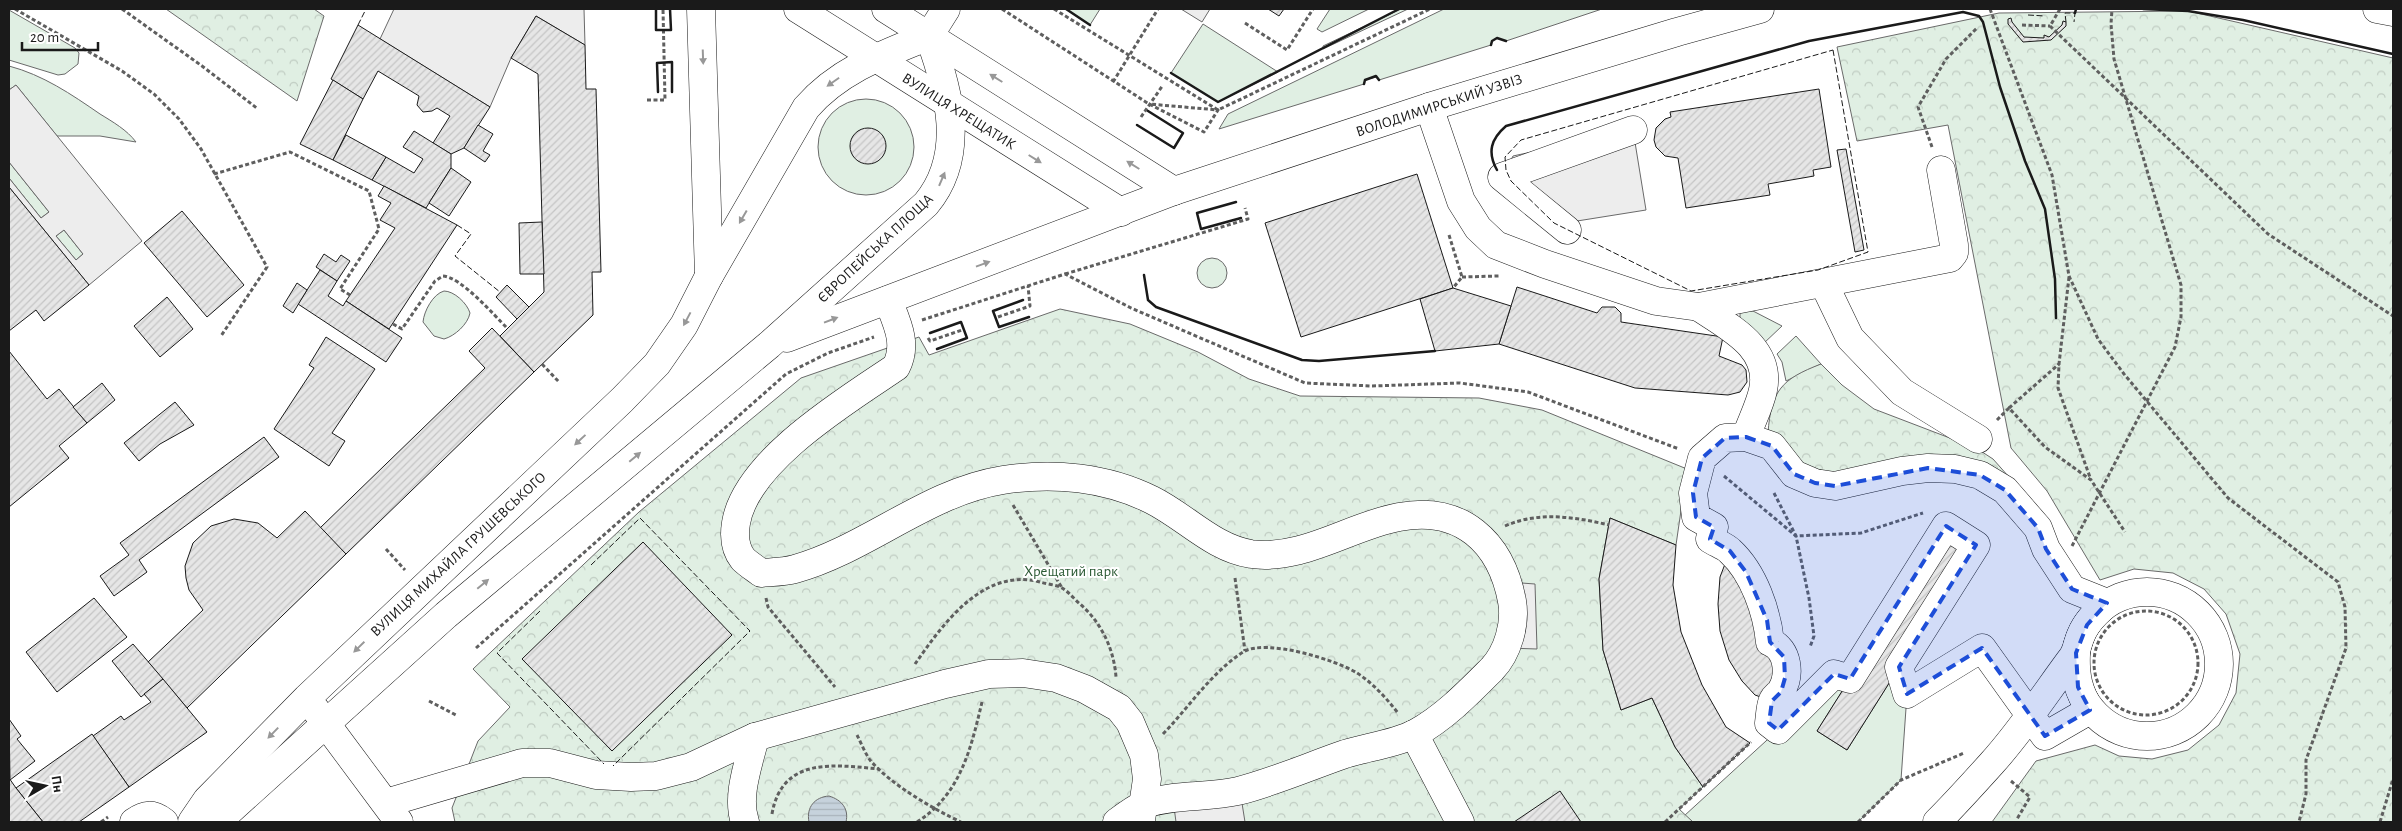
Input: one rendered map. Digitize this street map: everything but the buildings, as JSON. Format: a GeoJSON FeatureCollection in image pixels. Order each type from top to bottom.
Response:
{"type":"FeatureCollection","features":[{"type":"Feature","properties":{"kind":"main road"},"geometry":{"type":"LineString","coordinates":[[701,9],[709,276]]}},
{"type":"Feature","properties":{"kind":"main road","name":"ВУЛИЦЯ ХРЕЩАТИК"},"geometry":{"type":"LineString","coordinates":[[798,9],[949,106],[1121,212]]}},
{"type":"Feature","properties":{"kind":"main road"},"geometry":{"type":"LineString","coordinates":[[886,9],[1174,191]]}},
{"type":"Feature","properties":{"kind":"main road"},"geometry":{"type":"LineString","coordinates":[[709,276],[806,108],[821,91],[847,72],[875,58],[929,36],[946,9]]}},
{"type":"Feature","properties":{"kind":"main road","name":"ВОЛОДИМИРСЬКИЙ УЗВІЗ"},"geometry":{"type":"LineString","coordinates":[[1121,212],[1174,191],[1429,107],[1760,9]]}},
{"type":"Feature","properties":{"kind":"main road"},"geometry":{"type":"LineString","coordinates":[[2377,9],[2393,12]]}},
{"type":"Feature","properties":{"kind":"main road","name":"ЄВРОПЕЙСЬКА ПЛОЩА"},"geometry":{"type":"LineString","coordinates":[[769,345],[926,204],[944,176],[951,141],[949,106],[942,70],[929,36]]}},
{"type":"Feature","properties":{"kind":"main road"},"geometry":{"type":"LineString","coordinates":[[1429,107],[1462,201],[1478,228],[1496,244],[1544,264],[1656,300],[1699,307],[1950,258],[1954,253],[1954,245],[1941,170]]}},
{"type":"Feature","properties":{"kind":"main road"},"geometry":{"type":"LineString","coordinates":[[1567,230],[1502,177],[1633,130]]}},
{"type":"Feature","properties":{"kind":"main road","name":"ЄВРОПЕЙСЬКА ПЛОЩА"},"geometry":{"type":"LineString","coordinates":[[769,345],[1121,212]]}},
{"type":"Feature","properties":{"kind":"main road","name":"ВУЛИЦЯ МИХАЙЛА ГРУШЕВСЬКОГО"},"geometry":{"type":"LineString","coordinates":[[192,822],[207,800],[306,698],[622,400],[657,364],[684,325],[709,276]]}},
{"type":"Feature","properties":{"kind":"main road"},"geometry":{"type":"LineString","coordinates":[[1824,284],[1850,338],[1902,392],[1978,440]]}},
{"type":"Feature","properties":{"kind":"main road"},"geometry":{"type":"LineString","coordinates":[[888,300],[902,342],[902,356],[896,367],[829,412],[779,456],[752,484],[738,508],[734,537],[742,558],[762,573],[791,570],[824,559],[936,501],[970,489],[1000,480],[1040,476],[1070,476],[1111,484],[1153,500],[1230,550],[1256,554],[1285,553],[1318,544],[1400,516],[1429,515],[1464,523],[1482,537],[1497,557],[1508,582],[1514,610],[1507,648],[1496,665],[1450,709],[1414,734],[1347,754],[1239,791],[1142,814],[1117,822]]}},
{"type":"Feature","properties":{"kind":"main road"},"geometry":{"type":"LineString","coordinates":[[1699,307],[1744,338],[1757,352],[1762,364],[1764,376],[1763,391],[1746,437]]}},
{"type":"Feature","properties":{"kind":"main road"},"geometry":{"type":"LineString","coordinates":[[217,822],[446,615],[769,345]]}},
{"type":"Feature","properties":{"kind":"main road"},"geometry":{"type":"LineString","coordinates":[[1746,437],[1772,446],[1794,474],[1815,484],[1835,486],[1928,468],[1955,469],[1980,476],[2006,490],[2038,528],[2046,549],[2072,589],[2108,603],[2086,625],[2076,653],[2075,670],[2078,687],[2090,710],[2045,736],[1982,648],[1908,694],[1899,667],[1976,545],[1946,526],[1850,679],[1834,674],[1778,730],[1769,723],[1772,701],[1781,692],[1783,686],[1786,663],[1781,649],[1770,642],[1768,620],[1759,595],[1746,572],[1730,551],[1710,540],[1714,527],[1696,517],[1693,493],[1702,458],[1726,438],[1746,437]]}},
{"type":"Feature","properties":{"kind":"main road"},"geometry":{"type":"LineString","coordinates":[[2076,653],[2078,687],[2083,699],[2091,710],[2108,726],[2130,735],[2154,737],[2177,731],[2197,718],[2212,699],[2219,676],[2219,652],[2211,630],[2196,610],[2176,598],[2153,592],[2130,594],[2108,603],[2086,625]]}},
{"type":"Feature","properties":{"kind":"main road"},"geometry":{"type":"LineString","coordinates":[[1937,822],[1993,763],[2076,653]]}},
{"type":"Feature","properties":{"kind":"main road"},"geometry":{"type":"LineString","coordinates":[[306,698],[393,813],[522,763],[550,763],[596,775],[631,778],[656,776],[691,767],[756,737],[945,684],[989,674],[1023,673],[1056,678],[1085,689],[1119,708],[1130,722],[1144,754],[1147,779],[1142,814]]}},
{"type":"Feature","properties":{"kind":"main road"},"geometry":{"type":"LineString","coordinates":[[1414,734],[1460,822]]}},
{"type":"Feature","properties":{"kind":"main road"},"geometry":{"type":"LineString","coordinates":[[745,822],[742,805],[748,767],[756,737]]}},
{"type":"Feature","properties":{"kind":"main road"},"geometry":{"type":"LineString","coordinates":[[134,822],[144,815],[156,816],[164,822]]}},
{"type":"Feature","properties":{"kind":"path"},"geometry":{"type":"LineString","coordinates":[[15,9],[122,71],[154,94],[179,119],[201,149],[267,267],[221,336]]}},
{"type":"Feature","properties":{"kind":"path"},"geometry":{"type":"LineString","coordinates":[[122,9],[258,109]]}},
{"type":"Feature","properties":{"kind":"path"},"geometry":{"type":"LineString","coordinates":[[647,100],[665,100],[663,9]]}},
{"type":"Feature","properties":{"kind":"path"},"geometry":{"type":"LineString","coordinates":[[1002,9],[1149,104],[1204,132],[1218,110]]}},
{"type":"Feature","properties":{"kind":"path"},"geometry":{"type":"LineString","coordinates":[[1054,9],[1218,110]]}},
{"type":"Feature","properties":{"kind":"path"},"geometry":{"type":"LineString","coordinates":[[1114,82],[1158,9]]}},
{"type":"Feature","properties":{"kind":"path"},"geometry":{"type":"LineString","coordinates":[[1245,23],[1287,50],[1313,9]]}},
{"type":"Feature","properties":{"kind":"path"},"geometry":{"type":"LineString","coordinates":[[1149,104],[1218,110],[1430,9]]}},
{"type":"Feature","properties":{"kind":"path"},"geometry":{"type":"LineString","coordinates":[[1990,9],[2052,174],[2069,276],[2098,338],[2124,374],[2228,498],[2338,582],[2345,607],[2346,648],[2306,760],[2306,794],[2299,822]]}},
{"type":"Feature","properties":{"kind":"path"},"geometry":{"type":"LineString","coordinates":[[2050,26],[2060,9]]}},
{"type":"Feature","properties":{"kind":"path"},"geometry":{"type":"LineString","coordinates":[[2072,546],[2175,347],[2181,317],[2181,285],[2114,59],[2111,24],[2112,9]]}},
{"type":"Feature","properties":{"kind":"path"},"geometry":{"type":"LineString","coordinates":[[2022,25],[2050,26],[2268,234],[2393,316]]}},
{"type":"Feature","properties":{"kind":"path"},"geometry":{"type":"LineString","coordinates":[[1941,170],[1918,107],[1946,59],[1977,28]]}},
{"type":"Feature","properties":{"kind":"path"},"geometry":{"type":"LineString","coordinates":[[1141,117],[1163,85]]}},
{"type":"Feature","properties":{"kind":"path"},"geometry":{"type":"LineString","coordinates":[[214,174],[290,152],[369,191],[379,229],[340,289],[350,295]]}},
{"type":"Feature","properties":{"kind":"path"},"geometry":{"type":"LineString","coordinates":[[476,648],[786,374],[828,353],[898,328],[1065,274],[1248,219],[1245,208]]}},
{"type":"Feature","properties":{"kind":"path"},"geometry":{"type":"LineString","coordinates":[[1065,274],[1131,308],[1305,383],[1372,386],[1460,383],[1528,392],[1702,458],[1796,536],[1861,533],[1928,512]]}},
{"type":"Feature","properties":{"kind":"path"},"geometry":{"type":"LineString","coordinates":[[393,324],[402,330],[435,281],[443,276],[452,278],[507,328]]}},
{"type":"Feature","properties":{"kind":"path"},"geometry":{"type":"LineString","coordinates":[[2069,276],[2058,388],[2091,480],[2125,532]]}},
{"type":"Feature","properties":{"kind":"path"},"geometry":{"type":"LineString","coordinates":[[998,317],[1030,306],[1028,286]]}},
{"type":"Feature","properties":{"kind":"path"},"geometry":{"type":"LineString","coordinates":[[930,341],[962,330]]}},
{"type":"Feature","properties":{"kind":"path"},"geometry":{"type":"LineString","coordinates":[[542,364],[559,382]]}},
{"type":"Feature","properties":{"kind":"path"},"geometry":{"type":"LineString","coordinates":[[1978,440],[2009,408],[2059,364]]}},
{"type":"Feature","properties":{"kind":"path"},"geometry":{"type":"LineString","coordinates":[[2009,408],[2045,447],[2091,480]]}},
{"type":"Feature","properties":{"kind":"path"},"geometry":{"type":"LineString","coordinates":[[1771,487],[1796,536]]}},
{"type":"Feature","properties":{"kind":"path"},"geometry":{"type":"LineString","coordinates":[[1017,514],[1062,588],[1084,608],[1102,629],[1115,659],[1119,708]]}},
{"type":"Feature","properties":{"kind":"path"},"geometry":{"type":"LineString","coordinates":[[1482,537],[1508,524],[1540,517],[1578,518],[1609,525]]}},
{"type":"Feature","properties":{"kind":"path"},"geometry":{"type":"LineString","coordinates":[[386,549],[407,572]]}},
{"type":"Feature","properties":{"kind":"path"},"geometry":{"type":"LineString","coordinates":[[1230,550],[1246,651]]}},
{"type":"Feature","properties":{"kind":"path"},"geometry":{"type":"LineString","coordinates":[[762,573],[768,607],[840,692],[846,713],[869,758],[879,770],[935,810],[961,822]]}},
{"type":"Feature","properties":{"kind":"path"},"geometry":{"type":"LineString","coordinates":[[913,667],[937,633],[963,604],[984,591],[1005,581],[1031,580],[1062,588]]}},
{"type":"Feature","properties":{"kind":"path"},"geometry":{"type":"LineString","coordinates":[[2147,611],[2164,614],[2179,623],[2190,637],[2196,652],[2198,670],[2193,686],[2183,700],[2169,710],[2153,715],[2136,715],[2120,709],[2107,698],[2098,684],[2094,667],[2095,650],[2102,635],[2114,622],[2129,614],[2147,611]]}},
{"type":"Feature","properties":{"kind":"path"},"geometry":{"type":"LineString","coordinates":[[1144,754],[1175,722],[1198,692],[1221,670],[1246,651],[1269,648],[1317,655],[1356,672],[1382,692],[1414,734]]}},
{"type":"Feature","properties":{"kind":"path"},"geometry":{"type":"LineString","coordinates":[[917,822],[935,810],[964,767],[971,750],[989,674]]}},
{"type":"Feature","properties":{"kind":"path"},"geometry":{"type":"LineString","coordinates":[[429,701],[456,715]]}},
{"type":"Feature","properties":{"kind":"path"},"geometry":{"type":"LineString","coordinates":[[1665,822],[1750,743]]}},
{"type":"Feature","properties":{"kind":"path"},"geometry":{"type":"LineString","coordinates":[[1858,822],[1901,780],[1968,751]]}},
{"type":"Feature","properties":{"kind":"path"},"geometry":{"type":"LineString","coordinates":[[772,822],[772,812],[784,782],[809,768],[837,765],[879,770]]}},
{"type":"Feature","properties":{"kind":"path"},"geometry":{"type":"LineString","coordinates":[[2380,822],[2393,779]]}},
{"type":"Feature","properties":{"kind":"path"},"geometry":{"type":"LineString","coordinates":[[2016,819],[2030,796]]}},
{"type":"Feature","properties":{"kind":"highlighted area"},"geometry":{"type":"Polygon","coordinates":[[[1746,437],[1772,446],[1794,474],[1815,483],[1835,486],[1928,468],[1980,475],[2005,490],[2038,528],[2046,549],[2072,589],[2107,603],[2087,625],[2076,653],[2078,687],[2090,710],[2045,736],[1982,648],[1907,694],[1899,667],[1976,545],[1946,526],[1850,679],[1834,674],[1778,730],[1769,723],[1772,701],[1781,692],[1785,678],[1784,657],[1770,642],[1767,620],[1746,572],[1730,551],[1710,539],[1714,527],[1696,517],[1693,493],[1702,458],[1725,438],[1746,437]]]}},
{"type":"Feature","properties":{"kind":"green space"},"geometry":{"type":"Polygon","coordinates":[[[166,9],[314,9],[324,16],[297,101],[166,9]]]}},
{"type":"Feature","properties":{"kind":"green space"},"geometry":{"type":"Polygon","coordinates":[[[1066,9],[1100,9],[1090,25],[1066,9]]]}},
{"type":"Feature","properties":{"kind":"green space"},"geometry":{"type":"Polygon","coordinates":[[[1330,9],[1369,9],[1322,32],[1317,29],[1330,9]]]}},
{"type":"Feature","properties":{"kind":"green space"},"geometry":{"type":"Polygon","coordinates":[[[1401,9],[1408,9],[1323,49],[1323,46],[1401,9]]]}},
{"type":"Feature","properties":{"kind":"green space"},"geometry":{"type":"Polygon","coordinates":[[[1444,9],[1602,9],[1506,41],[1497,38],[1492,41],[1491,45],[1379,80],[1376,77],[1365,80],[1364,84],[1219,129],[1228,114],[1444,9]]]}},
{"type":"Feature","properties":{"kind":"green space"},"geometry":{"type":"Polygon","coordinates":[[[9,10],[75,48],[79,53],[78,64],[65,74],[58,75],[9,60],[9,10]]]}},
{"type":"Feature","properties":{"kind":"green space"},"geometry":{"type":"Polygon","coordinates":[[[2188,11],[2393,58],[2393,822],[1992,822],[2036,761],[2095,745],[2119,756],[2152,759],[2188,750],[2219,725],[2236,693],[2240,654],[2226,614],[2204,589],[2173,573],[2134,569],[2100,580],[2047,491],[2011,448],[1948,125],[1857,141],[1837,47],[1999,13],[2188,11]]]}},
{"type":"Feature","properties":{"kind":"green space"},"geometry":{"type":"Polygon","coordinates":[[[1203,24],[1278,72],[1218,102],[1171,73],[1203,24]]]}},
{"type":"Feature","properties":{"kind":"green space"},"geometry":{"type":"Polygon","coordinates":[[[9,66],[33,74],[67,92],[120,126],[136,142],[100,136],[57,136],[16,85],[9,90],[9,66]]]}},
{"type":"Feature","properties":{"kind":"green space"},"geometry":{"type":"Polygon","coordinates":[[[866,99],[884,103],[900,113],[910,129],[914,147],[910,165],[900,181],[884,191],[866,195],[848,191],[832,181],[822,165],[818,147],[822,129],[832,113],[848,103],[866,99]]]}},
{"type":"Feature","properties":{"kind":"green space"},"geometry":{"type":"Polygon","coordinates":[[[9,162],[49,212],[41,218],[9,178],[9,162]]]}},
{"type":"Feature","properties":{"kind":"green space"},"geometry":{"type":"Polygon","coordinates":[[[64,230],[83,254],[76,260],[56,236],[64,230]]]}},
{"type":"Feature","properties":{"kind":"green space"},"geometry":{"type":"Polygon","coordinates":[[[1212,258],[1223,262],[1227,273],[1223,284],[1212,288],[1201,284],[1197,273],[1201,262],[1212,258]]]}},
{"type":"Feature","properties":{"kind":"green space"},"geometry":{"type":"Polygon","coordinates":[[[444,291],[460,298],[470,313],[467,321],[460,329],[444,339],[434,336],[423,322],[430,304],[436,296],[444,291]]]}},
{"type":"Feature","properties":{"kind":"green space","name":"Хрещатий парк"},"geometry":{"type":"Polygon","coordinates":[[[1060,309],[1130,324],[1198,352],[1249,379],[1300,396],[1479,398],[1542,410],[1687,469],[1676,545],[1610,518],[1599,579],[1603,650],[1621,710],[1652,698],[1675,747],[1703,787],[1679,809],[1693,822],[455,822],[452,808],[478,741],[510,707],[473,669],[639,512],[801,378],[919,337],[929,355],[1060,309]]]}},
{"type":"Feature","properties":{"kind":"green space"},"geometry":{"type":"Polygon","coordinates":[[[1744,310],[1753,311],[1782,326],[1763,344],[1740,318],[1740,313],[1744,310]]]}},
{"type":"Feature","properties":{"kind":"green space"},"geometry":{"type":"Polygon","coordinates":[[[1796,336],[1821,364],[1786,381],[1782,362],[1777,354],[1796,336]]]}},
{"type":"Feature","properties":{"kind":"green space"},"geometry":{"type":"Polygon","coordinates":[[[1821,364],[1842,385],[1874,409],[1976,448],[1993,459],[2009,477],[1980,475],[1815,483],[1768,433],[1772,406],[1781,388],[1797,375],[1821,364]]]}},
{"type":"Feature","properties":{"kind":"green space"},"geometry":{"type":"Polygon","coordinates":[[[1899,667],[1907,694],[1901,780],[1858,822],[1693,822],[1684,816],[1778,730],[1850,679],[1817,731],[1847,750],[1899,667]]]}},
{"type":"Feature","properties":{"kind":"shaded area"},"geometry":{"type":"Polygon","coordinates":[[[394,9],[584,9],[585,45],[536,16],[511,58],[490,107],[380,39],[394,9]]]}},
{"type":"Feature","properties":{"kind":"shaded area"},"geometry":{"type":"Polygon","coordinates":[[[1181,9],[1210,9],[1202,22],[1181,9]]]}},
{"type":"Feature","properties":{"kind":"shaded area"},"geometry":{"type":"Polygon","coordinates":[[[16,85],[142,241],[89,285],[9,187],[9,178],[41,218],[49,212],[9,162],[9,90],[16,85]],[[64,230],[56,236],[76,260],[83,254],[64,230]]]}},
{"type":"Feature","properties":{"kind":"shaded area"},"geometry":{"type":"Polygon","coordinates":[[[1633,130],[1646,210],[1552,225],[1502,177],[1513,156],[1633,130]]]}},
{"type":"Feature","properties":{"kind":"shaded area"},"geometry":{"type":"Polygon","coordinates":[[[1508,582],[1535,584],[1537,649],[1507,648],[1508,582]]]}},
{"type":"Feature","properties":{"kind":"shaded area"},"geometry":{"type":"Polygon","coordinates":[[[829,796],[838,800],[844,806],[847,817],[846,822],[809,822],[810,807],[820,798],[829,796]]]}},
{"type":"Feature","properties":{"kind":"shaded area"},"geometry":{"type":"Polygon","coordinates":[[[1241,797],[1245,822],[1176,822],[1174,807],[1241,797]]]}},
{"type":"Feature","properties":{"kind":"fence"},"geometry":{"type":"LineString","coordinates":[[358,25],[366,9]]}},
{"type":"Feature","properties":{"kind":"fence"},"geometry":{"type":"LineString","coordinates":[[2066,22],[2065,13],[2075,13],[2074,22]]}},
{"type":"Feature","properties":{"kind":"fence"},"geometry":{"type":"LineString","coordinates":[[2028,15],[2045,16]]}},
{"type":"Feature","properties":{"kind":"fence"},"geometry":{"type":"LineString","coordinates":[[1833,50],[1868,252],[1818,270],[1691,291],[1554,223],[1511,181],[1506,170],[1505,157],[1521,140],[1833,50]]}},
{"type":"Feature","properties":{"kind":"fence"},"geometry":{"type":"LineString","coordinates":[[457,225],[471,234],[455,256],[500,292]]}},
{"type":"Feature","properties":{"kind":"fence"},"geometry":{"type":"LineString","coordinates":[[591,565],[640,518],[750,631],[613,766]]}},
{"type":"Feature","properties":{"kind":"fence"},"geometry":{"type":"LineString","coordinates":[[540,611],[497,653],[604,764]]}},
{"type":"Feature","properties":{"kind":"wall"},"geometry":{"type":"LineString","coordinates":[[656,9],[656,30],[671,30],[670,9]]}},
{"type":"Feature","properties":{"kind":"wall"},"geometry":{"type":"LineString","coordinates":[[1066,9],[1090,25]]}},
{"type":"Feature","properties":{"kind":"wall"},"geometry":{"type":"LineString","coordinates":[[1171,73],[1218,102],[1399,9]]}},
{"type":"Feature","properties":{"kind":"wall"},"geometry":{"type":"LineString","coordinates":[[2075,13],[2076,9]]}},
{"type":"Feature","properties":{"kind":"wall"},"geometry":{"type":"LineString","coordinates":[[2143,9],[2188,11],[2243,20],[2393,54]]}},
{"type":"Feature","properties":{"kind":"wall"},"geometry":{"type":"LineString","coordinates":[[1497,170],[1492,157],[1492,146],[1497,136],[1506,126],[1809,41],[1963,12],[1979,16],[1983,22],[2000,87],[2025,161],[2045,209],[2055,279],[2056,318]]}},
{"type":"Feature","properties":{"kind":"wall"},"geometry":{"type":"LineString","coordinates":[[1491,45],[1492,41],[1497,38],[1506,41]]}},
{"type":"Feature","properties":{"kind":"wall"},"geometry":{"type":"LineString","coordinates":[[658,92],[657,63],[672,62],[672,92]]}},
{"type":"Feature","properties":{"kind":"wall"},"geometry":{"type":"LineString","coordinates":[[1364,84],[1365,80],[1376,76],[1379,80]]}},
{"type":"Feature","properties":{"kind":"wall"},"geometry":{"type":"LineString","coordinates":[[1137,125],[1174,148],[1183,133],[1148,111]]}},
{"type":"Feature","properties":{"kind":"wall"},"geometry":{"type":"LineString","coordinates":[[1236,202],[1197,213],[1201,229],[1241,218]]}},
{"type":"Feature","properties":{"kind":"wall"},"geometry":{"type":"LineString","coordinates":[[1144,275],[1148,300],[1156,307],[1302,360],[1319,361],[1435,351]]}},
{"type":"Feature","properties":{"kind":"wall"},"geometry":{"type":"LineString","coordinates":[[1023,300],[993,311],[999,327],[1029,317]]}},
{"type":"Feature","properties":{"kind":"wall"},"geometry":{"type":"LineString","coordinates":[[930,333],[961,322],[967,338],[937,349]]}}]}
